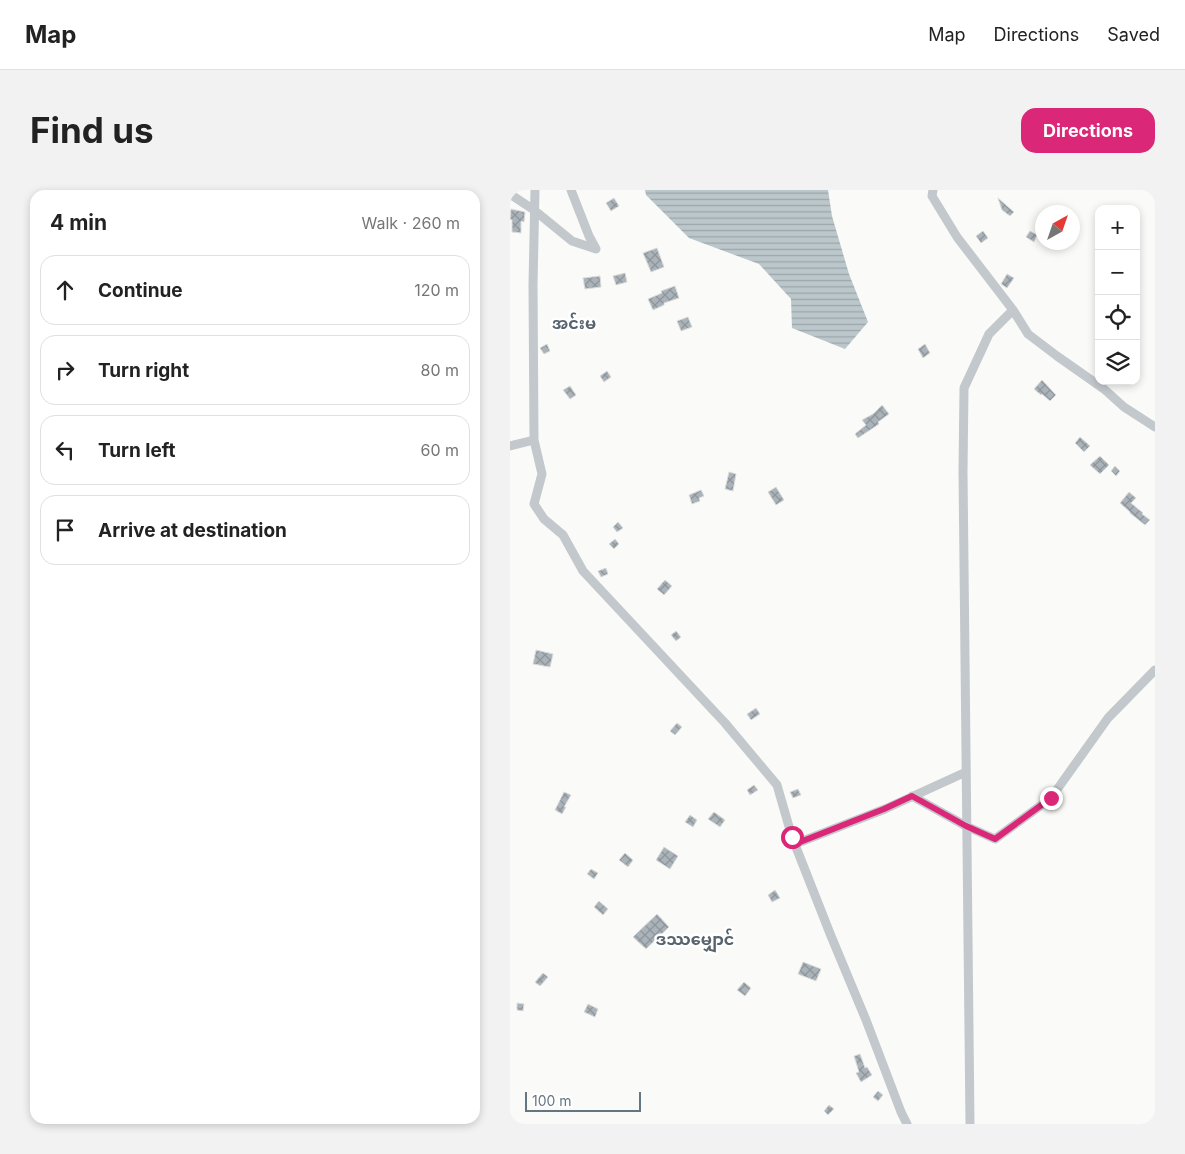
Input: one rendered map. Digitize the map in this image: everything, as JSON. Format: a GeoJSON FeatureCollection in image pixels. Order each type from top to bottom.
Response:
{"type":"FeatureCollection","features":[{"type":"Feature","properties":{"kind":"street"},"geometry":{"type":"LineString","coordinates":[[534,190],[532,285],[534,440],[542,474],[534,504],[544,519],[564,534],[583,571],[725,723],[777,785],[795,844],[907,1124]]}},
{"type":"Feature","properties":{"kind":"street"},"geometry":{"type":"LineString","coordinates":[[510,194],[534,210],[572,241],[596,249],[571,190]]}},
{"type":"Feature","properties":{"kind":"street"},"geometry":{"type":"LineString","coordinates":[[933,190],[932,196],[957,237],[1013,310],[1028,334],[1104,389],[1124,408],[1155,427]]}},
{"type":"Feature","properties":{"kind":"street"},"geometry":{"type":"LineString","coordinates":[[970,1124],[963,472],[964,388],[990,334],[1013,310]]}},
{"type":"Feature","properties":{"kind":"street"},"geometry":{"type":"LineString","coordinates":[[510,446],[534,440]]}},
{"type":"Feature","properties":{"kind":"street"},"geometry":{"type":"LineString","coordinates":[[912,796],[966,826],[995,839],[1051,798],[1108,718],[1155,670]]}},
{"type":"Feature","properties":{"kind":"street"},"geometry":{"type":"LineString","coordinates":[[795,844],[884,809],[966,772]]}},
{"type":"Feature","properties":{"kind":"shaded area"},"geometry":{"type":"Polygon","coordinates":[[[645,190],[828,190],[832,216],[849,274],[868,322],[845,349],[792,328],[791,299],[759,264],[689,238],[646,195],[645,190]]]}},
{"type":"Feature","properties":{"kind":"building"},"geometry":{"type":"Polygon","coordinates":[[[614,198],[619,206],[611,211],[606,203],[614,198]]]}},
{"type":"Feature","properties":{"kind":"building"},"geometry":{"type":"Polygon","coordinates":[[[998,198],[1014,212],[1010,216],[1002,210],[998,198]]]}},
{"type":"Feature","properties":{"kind":"building"},"geometry":{"type":"Polygon","coordinates":[[[511,209],[525,212],[524,222],[521,221],[521,233],[512,232],[511,209]]]}},
{"type":"Feature","properties":{"kind":"building"},"geometry":{"type":"Polygon","coordinates":[[[983,231],[988,238],[981,243],[976,236],[983,231]]]}},
{"type":"Feature","properties":{"kind":"building"},"geometry":{"type":"Polygon","coordinates":[[[1030,231],[1035,234],[1034,242],[1026,237],[1030,231]]]}},
{"type":"Feature","properties":{"kind":"building"},"geometry":{"type":"Polygon","coordinates":[[[657,248],[664,267],[651,272],[643,253],[657,248]]]}},
{"type":"Feature","properties":{"kind":"building"},"geometry":{"type":"Polygon","coordinates":[[[625,273],[627,282],[616,285],[613,276],[625,273]]]}},
{"type":"Feature","properties":{"kind":"building"},"geometry":{"type":"Polygon","coordinates":[[[1007,274],[1014,278],[1007,288],[1001,284],[1007,274]]]}},
{"type":"Feature","properties":{"kind":"building"},"geometry":{"type":"Polygon","coordinates":[[[600,276],[601,287],[585,289],[583,278],[600,276]]]}},
{"type":"Feature","properties":{"kind":"building"},"geometry":{"type":"Polygon","coordinates":[[[675,286],[679,298],[664,303],[664,305],[653,310],[648,299],[662,293],[661,291],[675,286]]]}},
{"type":"Feature","properties":{"kind":"building"},"geometry":{"type":"Polygon","coordinates":[[[688,317],[692,327],[681,331],[677,321],[688,317]]]}},
{"type":"Feature","properties":{"kind":"building"},"geometry":{"type":"Polygon","coordinates":[[[547,344],[550,351],[544,354],[540,348],[547,344]]]}},
{"type":"Feature","properties":{"kind":"building"},"geometry":{"type":"Polygon","coordinates":[[[925,344],[930,353],[923,358],[918,349],[925,344]]]}},
{"type":"Feature","properties":{"kind":"building"},"geometry":{"type":"Polygon","coordinates":[[[607,371],[611,377],[604,382],[600,376],[607,371]]]}},
{"type":"Feature","properties":{"kind":"building"},"geometry":{"type":"Polygon","coordinates":[[[1042,380],[1056,395],[1050,401],[1034,389],[1042,380]]]}},
{"type":"Feature","properties":{"kind":"building"},"geometry":{"type":"Polygon","coordinates":[[[570,386],[576,395],[570,399],[563,390],[570,386]]]}},
{"type":"Feature","properties":{"kind":"building"},"geometry":{"type":"Polygon","coordinates":[[[882,405],[889,414],[878,422],[879,424],[858,438],[855,434],[866,425],[862,420],[873,414],[882,405]]]}},
{"type":"Feature","properties":{"kind":"building"},"geometry":{"type":"Polygon","coordinates":[[[1080,437],[1090,446],[1084,452],[1075,443],[1080,437]]]}},
{"type":"Feature","properties":{"kind":"building"},"geometry":{"type":"Polygon","coordinates":[[[1100,456],[1109,465],[1100,474],[1090,465],[1100,456]]]}},
{"type":"Feature","properties":{"kind":"building"},"geometry":{"type":"Polygon","coordinates":[[[1115,466],[1120,471],[1116,476],[1111,471],[1115,466]]]}},
{"type":"Feature","properties":{"kind":"building"},"geometry":{"type":"Polygon","coordinates":[[[729,472],[736,474],[733,491],[725,489],[729,472]]]}},
{"type":"Feature","properties":{"kind":"building"},"geometry":{"type":"Polygon","coordinates":[[[776,487],[784,500],[776,505],[768,492],[776,487]]]}},
{"type":"Feature","properties":{"kind":"building"},"geometry":{"type":"Polygon","coordinates":[[[701,490],[704,496],[699,498],[700,501],[692,504],[689,495],[701,490]]]}},
{"type":"Feature","properties":{"kind":"building"},"geometry":{"type":"Polygon","coordinates":[[[1129,492],[1136,498],[1131,503],[1150,520],[1145,525],[1120,503],[1129,492]]]}},
{"type":"Feature","properties":{"kind":"building"},"geometry":{"type":"Polygon","coordinates":[[[618,522],[623,528],[617,532],[613,527],[618,522]]]}},
{"type":"Feature","properties":{"kind":"building"},"geometry":{"type":"Polygon","coordinates":[[[615,539],[619,544],[614,549],[609,544],[615,539]]]}},
{"type":"Feature","properties":{"kind":"building"},"geometry":{"type":"Polygon","coordinates":[[[606,568],[608,574],[601,577],[598,571],[606,568]]]}},
{"type":"Feature","properties":{"kind":"building"},"geometry":{"type":"Polygon","coordinates":[[[665,580],[672,586],[664,595],[657,589],[665,580]]]}},
{"type":"Feature","properties":{"kind":"building"},"geometry":{"type":"Polygon","coordinates":[[[676,631],[681,637],[676,641],[671,635],[676,631]]]}},
{"type":"Feature","properties":{"kind":"building"},"geometry":{"type":"Polygon","coordinates":[[[536,650],[553,654],[550,667],[533,664],[536,650]]]}},
{"type":"Feature","properties":{"kind":"building"},"geometry":{"type":"Polygon","coordinates":[[[756,708],[760,714],[751,720],[747,714],[756,708]]]}},
{"type":"Feature","properties":{"kind":"building"},"geometry":{"type":"Polygon","coordinates":[[[677,723],[682,727],[675,735],[670,731],[677,723]]]}},
{"type":"Feature","properties":{"kind":"building"},"geometry":{"type":"Polygon","coordinates":[[[754,785],[758,790],[750,795],[747,790],[754,785]]]}},
{"type":"Feature","properties":{"kind":"building"},"geometry":{"type":"Polygon","coordinates":[[[798,789],[801,795],[793,798],[790,792],[798,789]]]}},
{"type":"Feature","properties":{"kind":"building"},"geometry":{"type":"Polygon","coordinates":[[[564,792],[571,795],[562,814],[555,810],[564,792]]]}},
{"type":"Feature","properties":{"kind":"building"},"geometry":{"type":"Polygon","coordinates":[[[714,812],[725,820],[720,827],[708,819],[714,812]]]}},
{"type":"Feature","properties":{"kind":"building"},"geometry":{"type":"Polygon","coordinates":[[[690,815],[697,820],[693,827],[685,822],[690,815]]]}},
{"type":"Feature","properties":{"kind":"building"},"geometry":{"type":"Polygon","coordinates":[[[664,847],[678,856],[670,869],[656,860],[664,847]]]}},
{"type":"Feature","properties":{"kind":"building"},"geometry":{"type":"Polygon","coordinates":[[[625,853],[633,860],[628,867],[619,860],[625,853]]]}},
{"type":"Feature","properties":{"kind":"building"},"geometry":{"type":"Polygon","coordinates":[[[591,869],[598,873],[594,879],[587,874],[591,869]]]}},
{"type":"Feature","properties":{"kind":"building"},"geometry":{"type":"Polygon","coordinates":[[[775,890],[780,898],[772,902],[768,895],[775,890]]]}},
{"type":"Feature","properties":{"kind":"building"},"geometry":{"type":"Polygon","coordinates":[[[599,901],[608,909],[603,915],[594,907],[599,901]]]}},
{"type":"Feature","properties":{"kind":"building"},"geometry":{"type":"Polygon","coordinates":[[[657,914],[669,927],[646,949],[633,937],[657,914]]]}},
{"type":"Feature","properties":{"kind":"building"},"geometry":{"type":"Polygon","coordinates":[[[803,962],[821,969],[816,981],[798,974],[803,962]]]}},
{"type":"Feature","properties":{"kind":"building"},"geometry":{"type":"Polygon","coordinates":[[[543,973],[548,977],[540,986],[535,982],[543,973]]]}},
{"type":"Feature","properties":{"kind":"building"},"geometry":{"type":"Polygon","coordinates":[[[744,982],[751,988],[745,996],[737,990],[744,982]]]}},
{"type":"Feature","properties":{"kind":"building"},"geometry":{"type":"Polygon","coordinates":[[[517,1003],[524,1004],[523,1011],[517,1010],[517,1003]]]}},
{"type":"Feature","properties":{"kind":"building"},"geometry":{"type":"Polygon","coordinates":[[[588,1004],[598,1009],[595,1017],[584,1012],[588,1004]]]}},
{"type":"Feature","properties":{"kind":"building"},"geometry":{"type":"Polygon","coordinates":[[[860,1054],[865,1068],[867,1067],[872,1075],[861,1082],[856,1073],[859,1072],[854,1056],[860,1054]]]}},
{"type":"Feature","properties":{"kind":"building"},"geometry":{"type":"Polygon","coordinates":[[[878,1091],[883,1095],[878,1101],[873,1097],[878,1091]]]}},
{"type":"Feature","properties":{"kind":"building"},"geometry":{"type":"Polygon","coordinates":[[[829,1105],[834,1109],[828,1115],[824,1111],[829,1105]]]}},
{"type":"Feature","properties":{"kind":"district","name":"အင်းမ"},"geometry":{"type":"Point","coordinates":[574,323]}},
{"type":"Feature","properties":{"kind":"district","name":"ဒဿမျှောင်"},"geometry":{"type":"Point","coordinates":[695,939]}},
{"type":"Feature","properties":{"kind":"route"},"geometry":{"type":"LineString","coordinates":[[792,837],[795,844],[912,796],[966,826],[995,839],[1051,798]]}}]}
